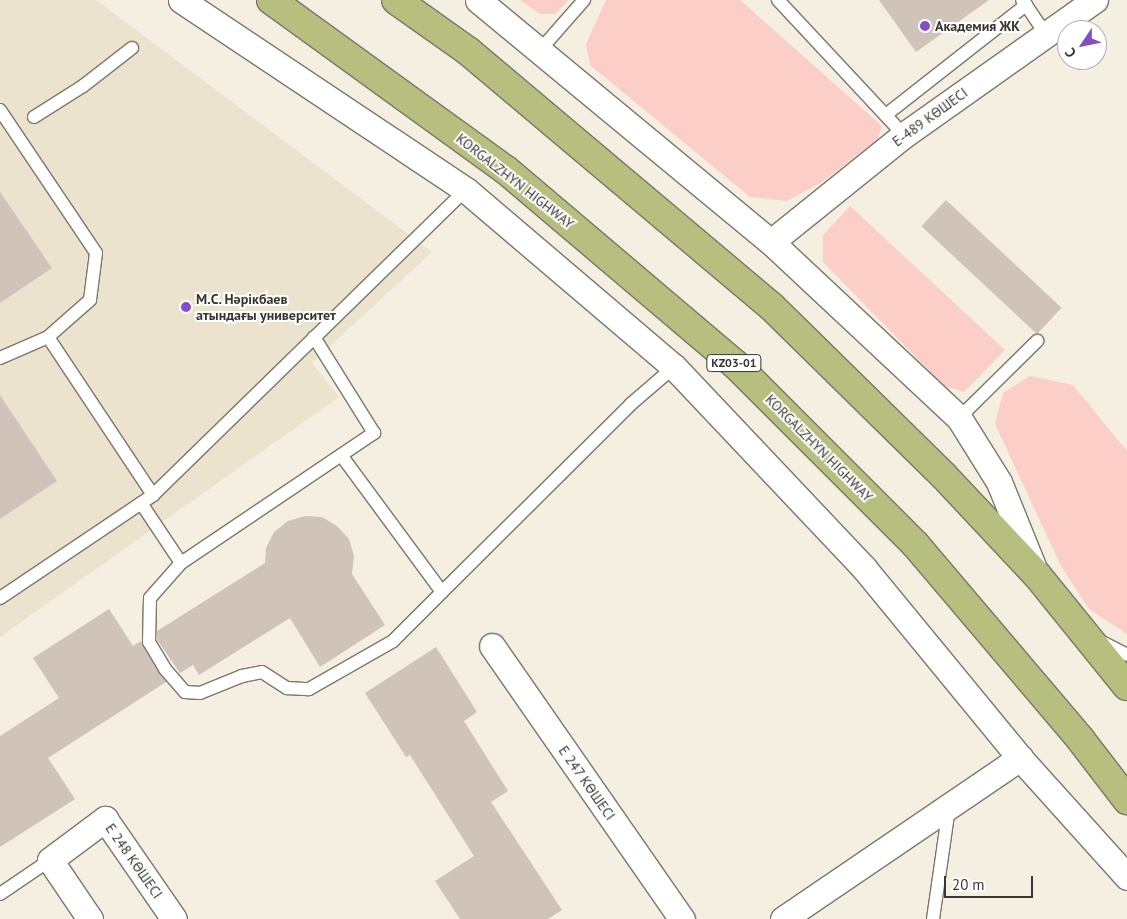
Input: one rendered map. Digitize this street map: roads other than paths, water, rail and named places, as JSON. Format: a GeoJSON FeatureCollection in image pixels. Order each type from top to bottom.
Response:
{"type":"FeatureCollection","features":[{"type":"Feature","properties":{"kind":"main road","name":"KORGALZHYN HIGHWAY"},"geometry":{"type":"LineString","coordinates":[[271,0],[506,170],[736,364],[915,544],[1082,740],[1127,800]]}},
{"type":"Feature","properties":{"kind":"main road"},"geometry":{"type":"LineString","coordinates":[[396,0],[468,51],[772,307],[943,475],[1037,575],[1127,686]]}},
{"type":"Feature","properties":{"kind":"street"},"geometry":{"type":"LineString","coordinates":[[181,0],[466,190],[674,367],[864,568],[1020,758],[1127,877]]}},
{"type":"Feature","properties":{"kind":"street"},"geometry":{"type":"LineString","coordinates":[[478,0],[541,49],[771,242],[959,418],[1000,482],[1037,575]]}},
{"type":"Feature","properties":{"kind":"street","name":"Е-489 КӨШЕСІ"},"geometry":{"type":"LineString","coordinates":[[771,242],[904,135],[1095,0]]}},
{"type":"Feature","properties":{"kind":"street","name":"Е 247 КӨШЕСІ"},"geometry":{"type":"LineString","coordinates":[[492,646],[682,919]]}},
{"type":"Feature","properties":{"kind":"street"},"geometry":{"type":"LineString","coordinates":[[784,919],[1020,758]]}},
{"type":"Feature","properties":{"kind":"street","name":"Е 248 КӨШЕСІ"},"geometry":{"type":"LineString","coordinates":[[50,860],[105,819],[174,919]]}},
{"type":"Feature","properties":{"kind":"street"},"geometry":{"type":"LineString","coordinates":[[50,860],[90,919]]}},
{"type":"Feature","properties":{"kind":"lane"},"geometry":{"type":"LineString","coordinates":[[541,49],[584,0]]}},
{"type":"Feature","properties":{"kind":"lane"},"geometry":{"type":"LineString","coordinates":[[778,0],[887,114],[904,135]]}},
{"type":"Feature","properties":{"kind":"lane"},"geometry":{"type":"LineString","coordinates":[[887,114],[1024,3],[1046,35]]}},
{"type":"Feature","properties":{"kind":"lane"},"geometry":{"type":"LineString","coordinates":[[34,117],[83,86],[132,48]]}},
{"type":"Feature","properties":{"kind":"lane"},"geometry":{"type":"LineString","coordinates":[[0,110],[96,253],[90,300],[48,337],[0,358]]}},
{"type":"Feature","properties":{"kind":"lane"},"geometry":{"type":"LineString","coordinates":[[0,598],[153,495],[466,190]]}},
{"type":"Feature","properties":{"kind":"lane"},"geometry":{"type":"LineString","coordinates":[[48,337],[153,495]]}},
{"type":"Feature","properties":{"kind":"lane"},"geometry":{"type":"LineString","coordinates":[[314,337],[374,433],[181,563],[150,598],[149,642],[165,670],[185,692],[200,693],[242,676],[262,672],[287,688],[309,689],[393,641],[630,404],[674,367]]}},
{"type":"Feature","properties":{"kind":"lane"},"geometry":{"type":"LineString","coordinates":[[959,418],[1037,341]]}},
{"type":"Feature","properties":{"kind":"lane"},"geometry":{"type":"LineString","coordinates":[[341,455],[442,592]]}},
{"type":"Feature","properties":{"kind":"lane"},"geometry":{"type":"LineString","coordinates":[[141,503],[181,563]]}},
{"type":"Feature","properties":{"kind":"lane"},"geometry":{"type":"LineString","coordinates":[[1084,634],[1127,655]]}},
{"type":"Feature","properties":{"kind":"lane"},"geometry":{"type":"LineString","coordinates":[[933,919],[949,806]]}},
{"type":"Feature","properties":{"kind":"lane"},"geometry":{"type":"LineString","coordinates":[[0,894],[50,860]]}},
{"type":"Feature","properties":{"kind":"place","name":"Академия ЖК"},"geometry":{"type":"Point","coordinates":[925,26]}},
{"type":"Feature","properties":{"kind":"place","name":"М.С. Нәрікбаев атындағы университет"},"geometry":{"type":"Point","coordinates":[186,307]}}]}
